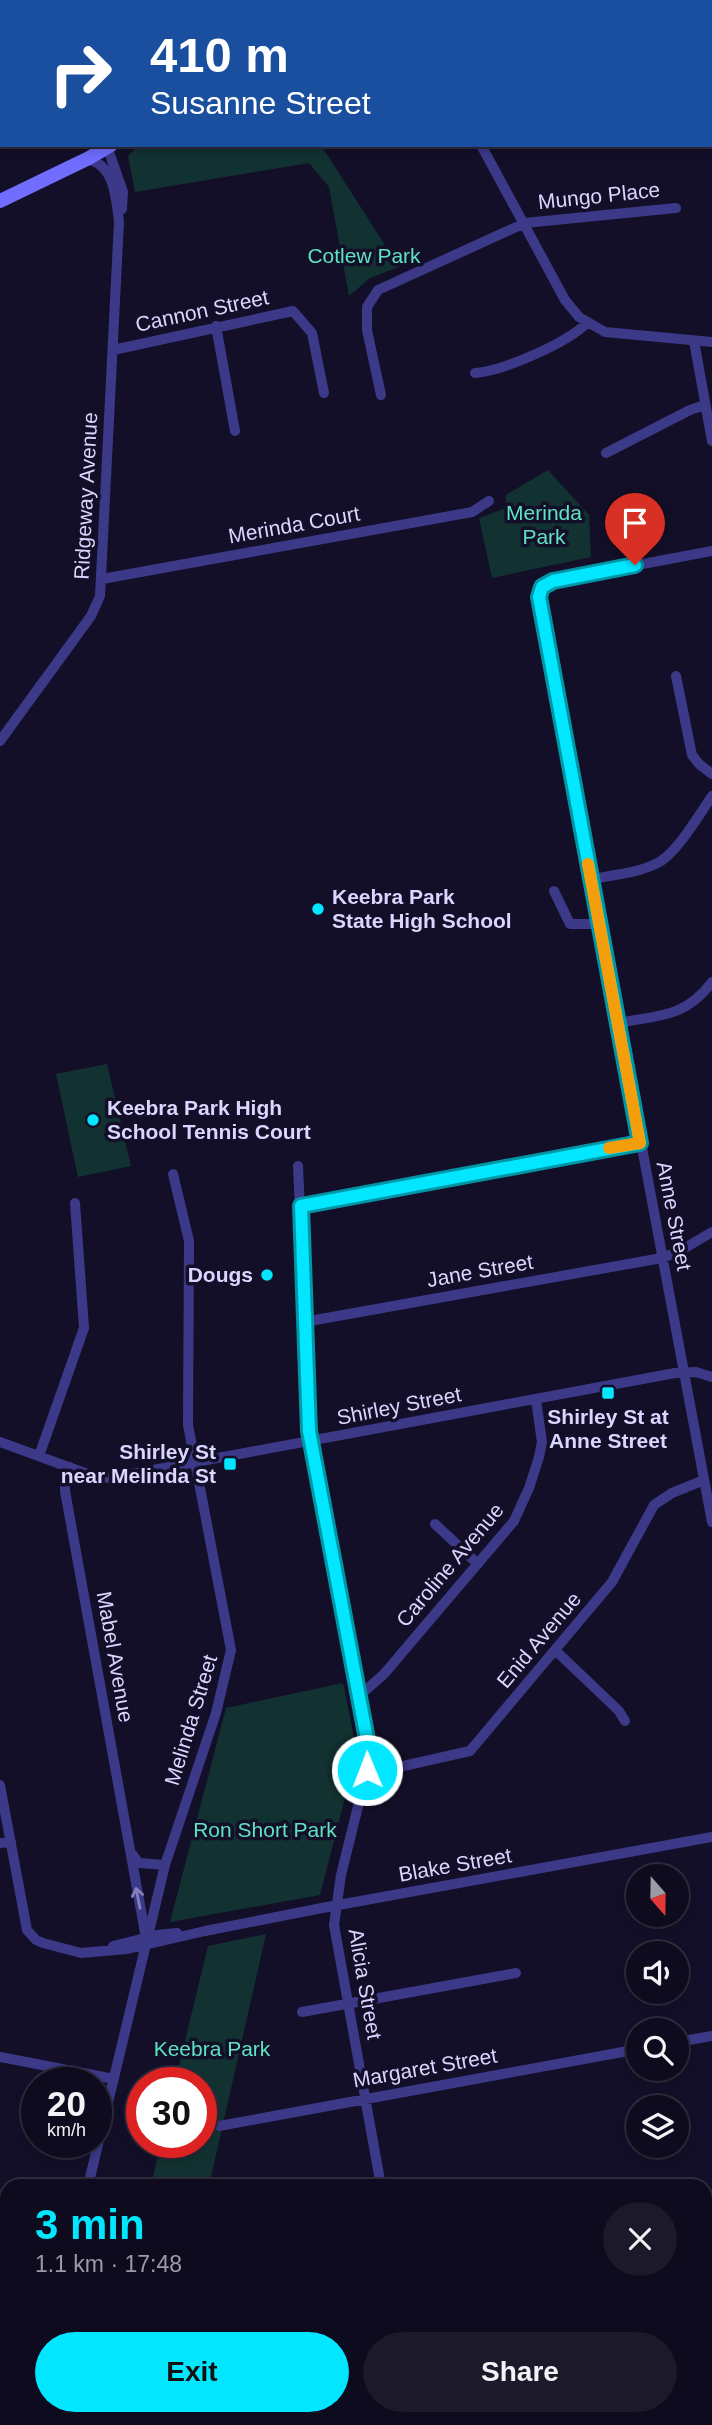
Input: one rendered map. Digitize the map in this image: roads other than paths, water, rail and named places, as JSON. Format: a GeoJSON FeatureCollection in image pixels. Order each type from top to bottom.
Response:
{"type":"FeatureCollection","features":[{"type":"Feature","properties":{"kind":"main road"},"geometry":{"type":"LineString","coordinates":[[0,194],[94,147]]}},
{"type":"Feature","properties":{"kind":"main road"},"geometry":{"type":"LineString","coordinates":[[0,201],[108,147]]}},
{"type":"Feature","properties":{"kind":"street","name":"Ridgeway Avenue"},"geometry":{"type":"LineString","coordinates":[[0,741],[91,615],[100,596],[119,222],[123,192],[109,152],[110,147]]}},
{"type":"Feature","properties":{"kind":"street"},"geometry":{"type":"LineString","coordinates":[[482,147],[565,300],[587,323],[606,332],[712,342]]}},
{"type":"Feature","properties":{"kind":"street","name":"Ridgeway Avenue"},"geometry":{"type":"LineString","coordinates":[[87,159],[102,164],[107,172],[116,195],[119,222]]}},
{"type":"Feature","properties":{"kind":"street","name":"Mungo Place"},"geometry":{"type":"LineString","coordinates":[[381,395],[367,330],[367,307],[378,290],[525,223],[676,208]]}},
{"type":"Feature","properties":{"kind":"street","name":"Cannon Street"},"geometry":{"type":"LineString","coordinates":[[113,350],[293,311],[312,333],[324,393]]}},
{"type":"Feature","properties":{"kind":"street"},"geometry":{"type":"LineString","coordinates":[[475,373],[499,369],[571,336],[587,323]]}},
{"type":"Feature","properties":{"kind":"street"},"geometry":{"type":"LineString","coordinates":[[216,327],[235,431]]}},
{"type":"Feature","properties":{"kind":"street"},"geometry":{"type":"LineString","coordinates":[[694,341],[712,442]]}},
{"type":"Feature","properties":{"kind":"street"},"geometry":{"type":"LineString","coordinates":[[606,453],[705,405]]}},
{"type":"Feature","properties":{"kind":"street","name":"Merinda Court"},"geometry":{"type":"LineString","coordinates":[[102,579],[472,512],[489,501]]}},
{"type":"Feature","properties":{"kind":"street","name":"Anne Street"},"geometry":{"type":"LineString","coordinates":[[712,551],[553,581],[542,587],[539,597],[712,1522]]}},
{"type":"Feature","properties":{"kind":"street"},"geometry":{"type":"LineString","coordinates":[[676,676],[691,755],[712,774]]}},
{"type":"Feature","properties":{"kind":"street"},"geometry":{"type":"LineString","coordinates":[[592,879],[641,870],[661,861],[672,851],[712,796]]}},
{"type":"Feature","properties":{"kind":"street"},"geometry":{"type":"LineString","coordinates":[[554,891],[570,924],[600,924]]}},
{"type":"Feature","properties":{"kind":"street"},"geometry":{"type":"LineString","coordinates":[[618,1023],[675,1012],[709,994],[712,982]]}},
{"type":"Feature","properties":{"kind":"street"},"geometry":{"type":"LineString","coordinates":[[301,1206],[640,1143]]}},
{"type":"Feature","properties":{"kind":"street","name":"Alicia Street"},"geometry":{"type":"LineString","coordinates":[[298,1167],[311,1442],[369,1750],[334,1925],[380,2179]]}},
{"type":"Feature","properties":{"kind":"street","name":"Melinda Street"},"geometry":{"type":"LineString","coordinates":[[90,2179],[165,1865],[216,1713],[232,1650],[194,1464],[187,1406],[189,1241],[173,1174]]}},
{"type":"Feature","properties":{"kind":"street"},"geometry":{"type":"LineString","coordinates":[[38,1456],[84,1328],[75,1203]]}},
{"type":"Feature","properties":{"kind":"street","name":"Jane Street"},"geometry":{"type":"LineString","coordinates":[[304,1322],[662,1258],[712,1232]]}},
{"type":"Feature","properties":{"kind":"street"},"geometry":{"type":"LineString","coordinates":[[684,1372],[712,1377]]}},
{"type":"Feature","properties":{"kind":"street","name":"Shirley Street"},"geometry":{"type":"LineString","coordinates":[[0,1441],[99,1477],[110,1478],[684,1372]]}},
{"type":"Feature","properties":{"kind":"street","name":"Caroline Avenue"},"geometry":{"type":"LineString","coordinates":[[358,1697],[384,1674],[514,1521],[529,1488],[542,1442],[536,1400]]}},
{"type":"Feature","properties":{"kind":"street","name":"Mabel Avenue"},"geometry":{"type":"LineString","coordinates":[[70,1467],[65,1491],[146,1940]]}},
{"type":"Feature","properties":{"kind":"street","name":"Enid Avenue"},"geometry":{"type":"LineString","coordinates":[[367,1770],[381,1771],[470,1751],[612,1582],[654,1505],[672,1493],[705,1480]]}},
{"type":"Feature","properties":{"kind":"street"},"geometry":{"type":"LineString","coordinates":[[435,1524],[478,1564]]}},
{"type":"Feature","properties":{"kind":"street"},"geometry":{"type":"LineString","coordinates":[[555,1650],[620,1711],[625,1721]]}},
{"type":"Feature","properties":{"kind":"street","name":"Blake Street"},"geometry":{"type":"LineString","coordinates":[[0,1784],[5,1842],[27,1930],[43,1943],[81,1953],[712,1837]]}},
{"type":"Feature","properties":{"kind":"street"},"geometry":{"type":"LineString","coordinates":[[132,1854],[139,1863],[165,1865]]}},
{"type":"Feature","properties":{"kind":"street"},"geometry":{"type":"LineString","coordinates":[[302,2012],[516,1973]]}},
{"type":"Feature","properties":{"kind":"street"},"geometry":{"type":"LineString","coordinates":[[689,2040],[712,2035]]}},
{"type":"Feature","properties":{"kind":"street","name":"Margaret Street"},"geometry":{"type":"LineString","coordinates":[[219,2126],[626,2051]]}},
{"type":"Feature","properties":{"kind":"street"},"geometry":{"type":"LineString","coordinates":[[0,2057],[114,2079]]}},
{"type":"Feature","properties":{"kind":"place","name":"Keebra Park State High School"},"geometry":{"type":"Point","coordinates":[318,909]}},
{"type":"Feature","properties":{"kind":"place","name":"Keebra Park High School Tennis Court"},"geometry":{"type":"Point","coordinates":[93,1120]}},
{"type":"Feature","properties":{"kind":"place","name":"Dougs"},"geometry":{"type":"Point","coordinates":[267,1275]}},
{"type":"Feature","properties":{"kind":"place","name":"Shirley St at Anne Street"},"geometry":{"type":"Point","coordinates":[608,1393]}},
{"type":"Feature","properties":{"kind":"place","name":"Shirley St near Melinda St"},"geometry":{"type":"Point","coordinates":[230,1464]}},
{"type":"Feature","properties":{"kind":"park label","name":"Cotlew Park"},"geometry":{"type":"Point","coordinates":[364,256]}},
{"type":"Feature","properties":{"kind":"park label","name":"Merinda Park"},"geometry":{"type":"Point","coordinates":[544,525]}},
{"type":"Feature","properties":{"kind":"park label","name":"Ron Short Park"},"geometry":{"type":"Point","coordinates":[265,1830]}},
{"type":"Feature","properties":{"kind":"park label","name":"Keebra Park"},"geometry":{"type":"Point","coordinates":[212,2049]}}]}
